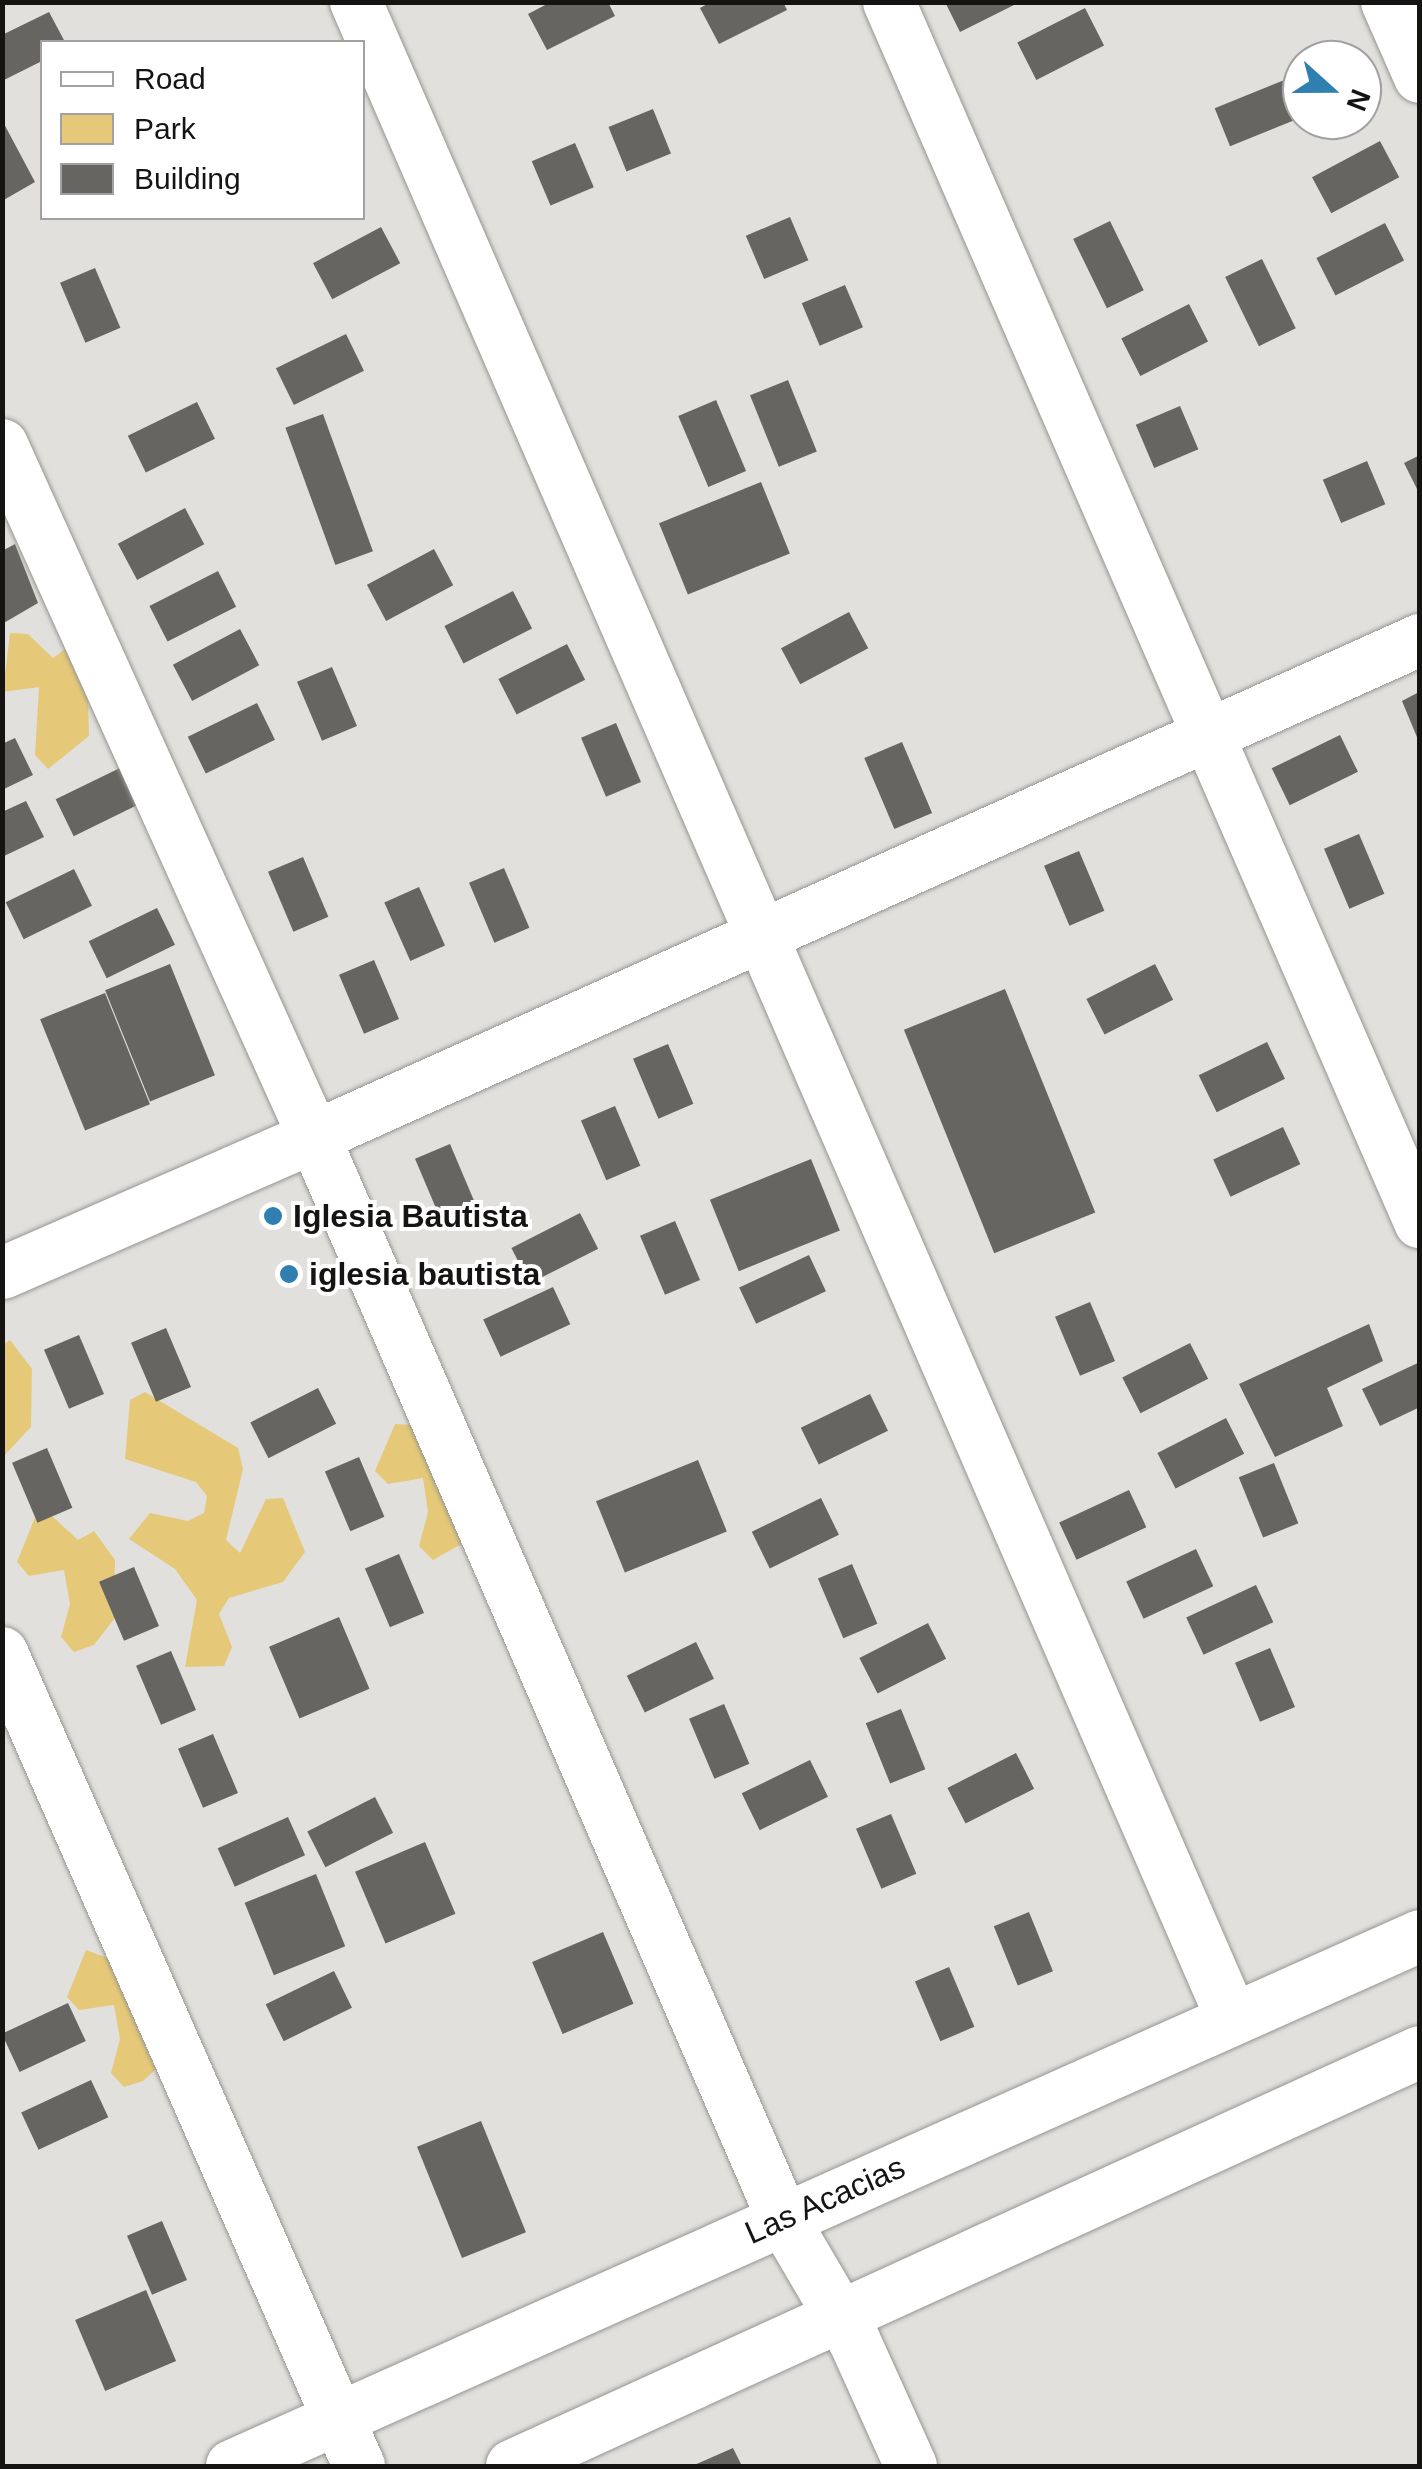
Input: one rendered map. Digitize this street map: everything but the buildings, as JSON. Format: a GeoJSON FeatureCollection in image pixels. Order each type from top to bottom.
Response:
{"type":"FeatureCollection","features":[{"type":"Feature","properties":{"kind":"street"},"geometry":{"type":"LineString","coordinates":[[356,2],[1232,2019]]}},
{"type":"Feature","properties":{"kind":"street"},"geometry":{"type":"LineString","coordinates":[[889,2],[1420,1222]]}},
{"type":"Feature","properties":{"kind":"street"},"geometry":{"type":"LineString","coordinates":[[1388,2],[1420,77]]}},
{"type":"Feature","properties":{"kind":"street"},"geometry":{"type":"LineString","coordinates":[[2,445],[314,1137],[783,2219],[840,2316],[911,2466]]}},
{"type":"Feature","properties":{"kind":"street"},"geometry":{"type":"LineString","coordinates":[[2,1273],[1420,640]]}},
{"type":"Feature","properties":{"kind":"street"},"geometry":{"type":"LineString","coordinates":[[2,1654],[359,2466]]}},
{"type":"Feature","properties":{"kind":"street","name":"Las Acacias"},"geometry":{"type":"LineString","coordinates":[[232,2466],[1420,1936]]}},
{"type":"Feature","properties":{"kind":"street"},"geometry":{"type":"LineString","coordinates":[[512,2466],[1420,2052]]}},
{"type":"Feature","properties":{"kind":"green space"},"geometry":{"type":"Polygon","coordinates":[[[10,633],[28,634],[53,658],[67,648],[88,696],[89,736],[48,769],[35,755],[39,687],[3,692],[10,633]]]}},
{"type":"Feature","properties":{"kind":"green space"},"geometry":{"type":"Polygon","coordinates":[[[10,1340],[32,1369],[31,1427],[3,1457],[3,1345],[10,1340]]]}},
{"type":"Feature","properties":{"kind":"green space"},"geometry":{"type":"Polygon","coordinates":[[[145,1392],[238,1448],[243,1469],[226,1540],[240,1553],[266,1499],[283,1498],[305,1552],[283,1582],[229,1598],[219,1614],[232,1647],[224,1666],[185,1667],[197,1600],[175,1569],[129,1539],[150,1513],[188,1521],[204,1513],[207,1496],[196,1482],[125,1459],[130,1400],[145,1392]]]}},
{"type":"Feature","properties":{"kind":"green space"},"geometry":{"type":"Polygon","coordinates":[[[395,1424],[413,1425],[465,1542],[433,1560],[419,1546],[428,1512],[423,1478],[388,1484],[375,1471],[395,1424]]]}},
{"type":"Feature","properties":{"kind":"green space"},"geometry":{"type":"Polygon","coordinates":[[[36,1515],[53,1517],[78,1540],[94,1531],[115,1560],[114,1619],[94,1645],[74,1652],[61,1637],[70,1604],[64,1570],[29,1576],[17,1562],[36,1515]]]}},
{"type":"Feature","properties":{"kind":"green space"},"geometry":{"type":"Polygon","coordinates":[[[86,1950],[118,1962],[156,2069],[143,2081],[124,2087],[111,2073],[120,2039],[114,2005],[79,2010],[67,1997],[86,1950]]]}},
{"type":"Feature","properties":{"kind":"place","name":"Iglesia Bautista"},"geometry":{"type":"Point","coordinates":[273,1216]}},
{"type":"Feature","properties":{"kind":"place","name":"iglesia bautista"},"geometry":{"type":"Point","coordinates":[289,1274]}}]}
